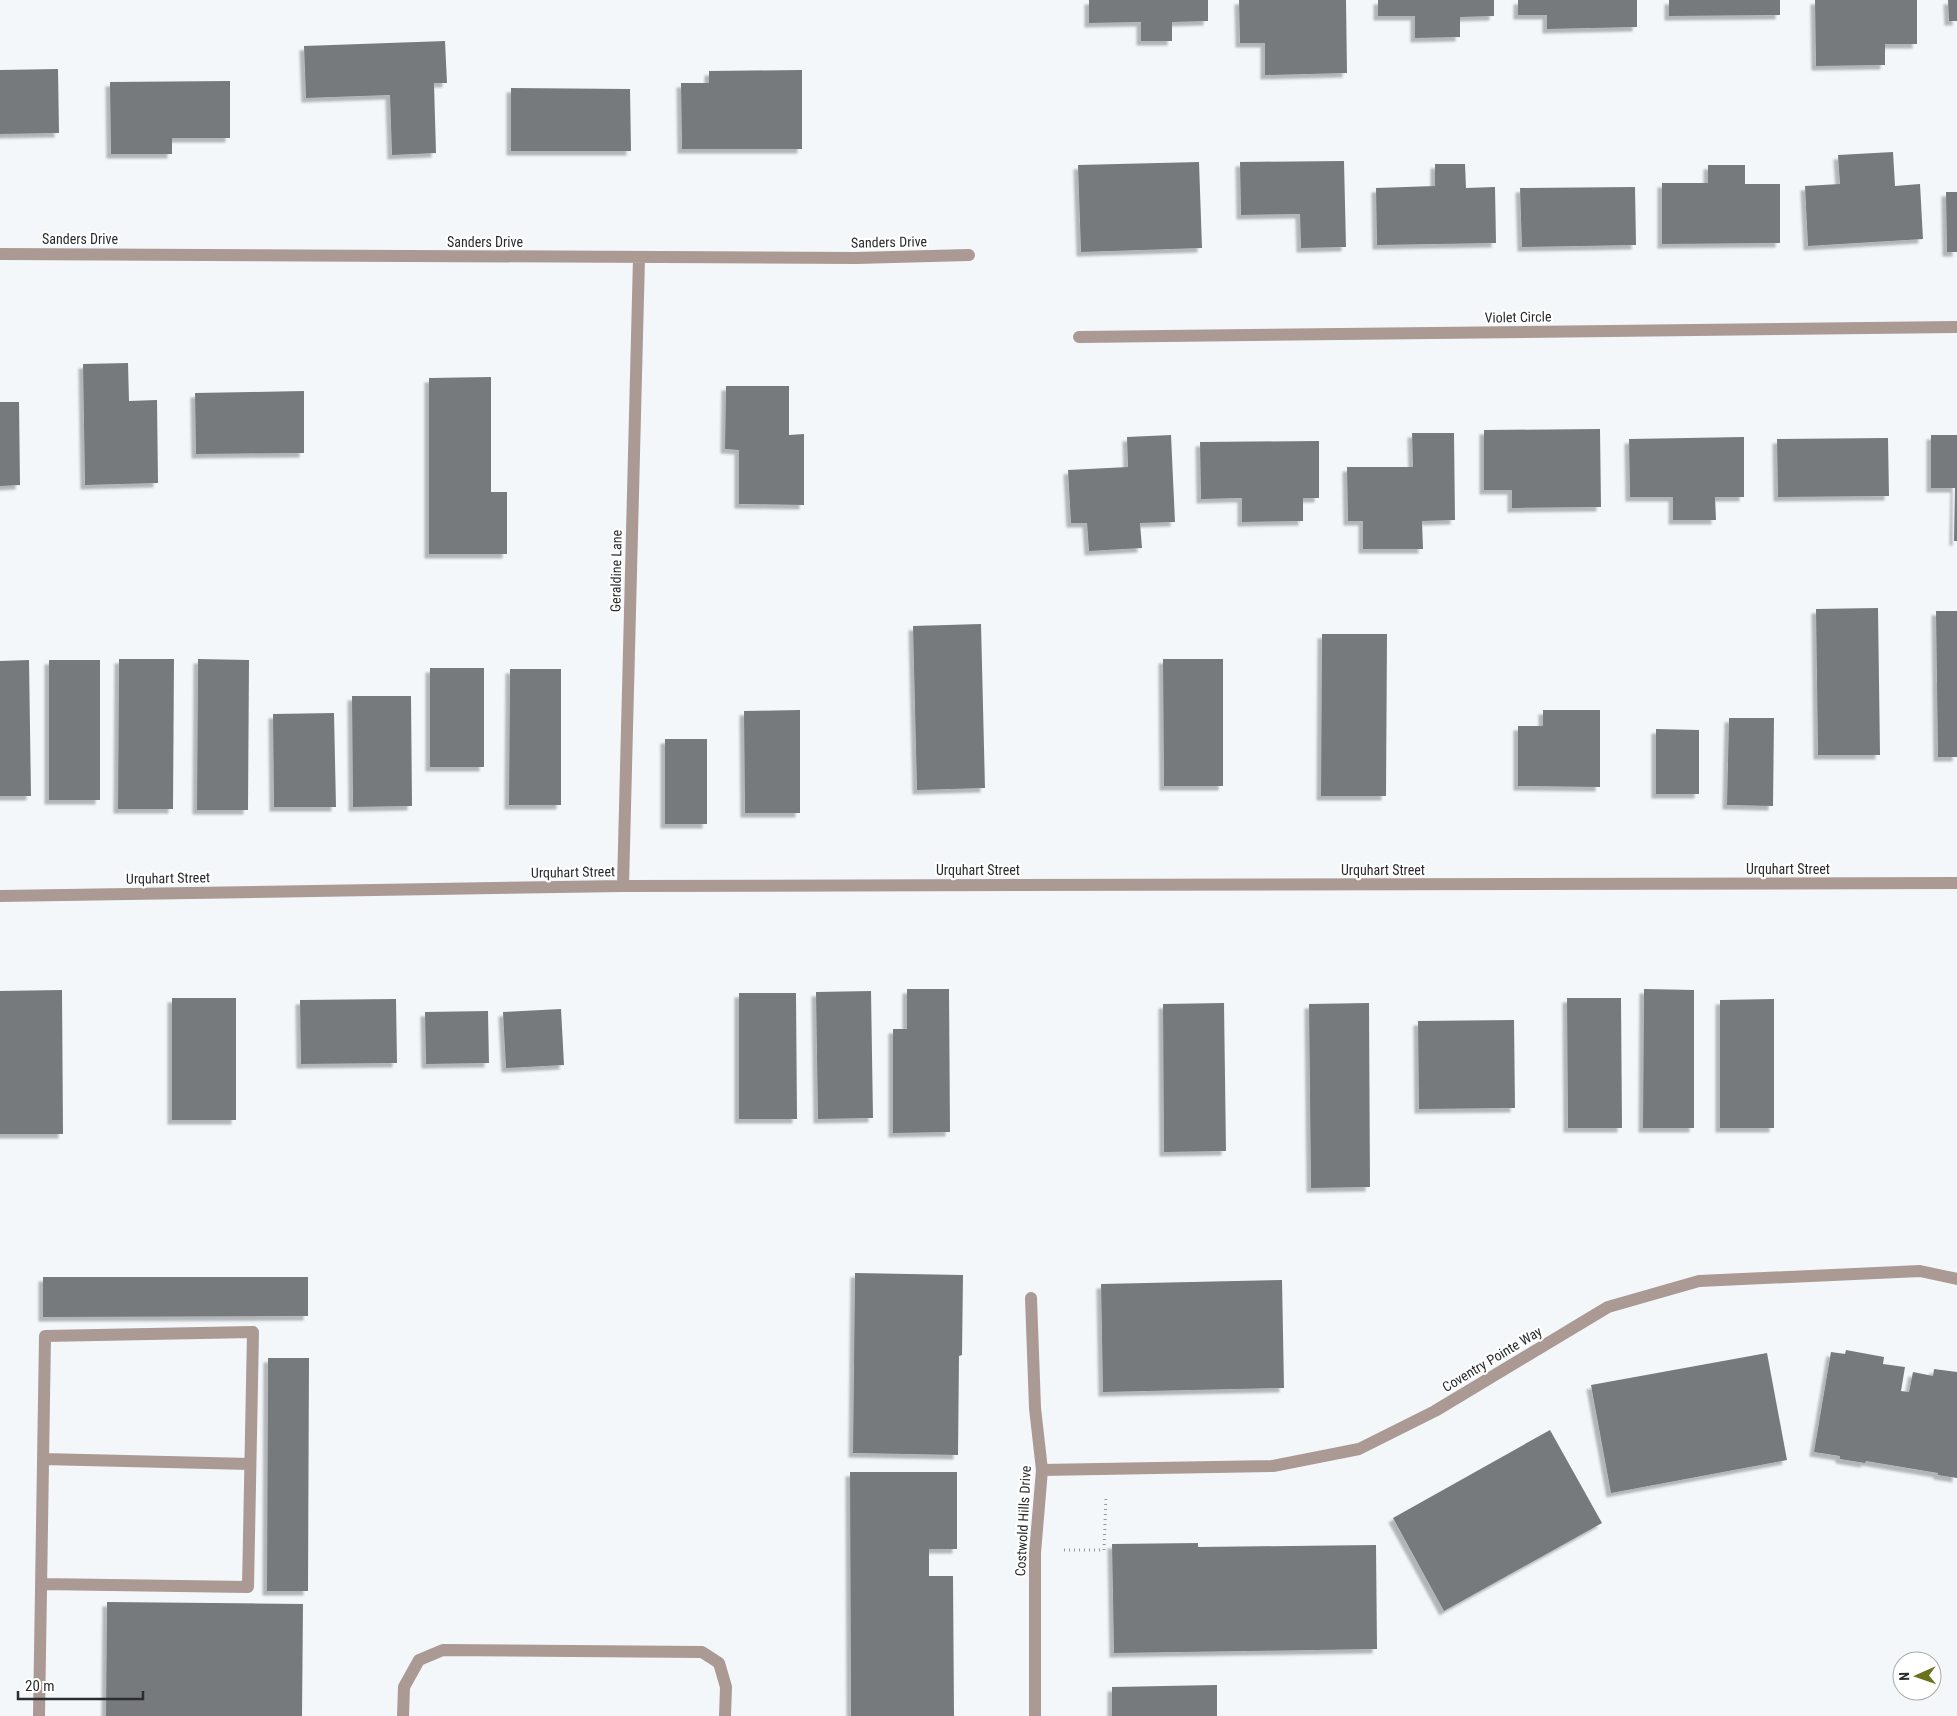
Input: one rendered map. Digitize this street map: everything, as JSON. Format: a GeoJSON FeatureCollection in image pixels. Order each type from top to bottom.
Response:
{"type":"FeatureCollection","features":[{"type":"Feature","properties":{"kind":"street","name":"Sanders Drive"},"geometry":{"type":"LineString","coordinates":[[0,254],[639,258],[856,258],[969,255]]}},
{"type":"Feature","properties":{"kind":"street","name":"Geraldine Lane"},"geometry":{"type":"LineString","coordinates":[[623,886],[639,258]]}},
{"type":"Feature","properties":{"kind":"street","name":"Violet Circle"},"geometry":{"type":"LineString","coordinates":[[1079,338],[1957,327]]}},
{"type":"Feature","properties":{"kind":"street","name":"Urquhart Street"},"geometry":{"type":"LineString","coordinates":[[0,896],[623,886],[1957,883]]}},
{"type":"Feature","properties":{"kind":"street","name":"Coventry Pointe Way"},"geometry":{"type":"LineString","coordinates":[[1042,1470],[1273,1466],[1359,1449],[1435,1410],[1608,1307],[1699,1281],[1920,1271],[1957,1279]]}},
{"type":"Feature","properties":{"kind":"street","name":"Costwold Hills Drive"},"geometry":{"type":"LineString","coordinates":[[1031,1298],[1035,1408],[1042,1470],[1035,1553],[1035,1716]]}},
{"type":"Feature","properties":{"kind":"street"},"geometry":{"type":"LineString","coordinates":[[39,1716],[44,1336],[254,1332],[248,1587],[41,1584]]}},
{"type":"Feature","properties":{"kind":"street"},"geometry":{"type":"LineString","coordinates":[[43,1459],[250,1464]]}},
{"type":"Feature","properties":{"kind":"street"},"geometry":{"type":"LineString","coordinates":[[404,1716],[404,1687],[419,1660],[442,1650],[702,1652],[719,1663],[726,1687],[725,1716]]}},
{"type":"Feature","properties":{"kind":"path"},"geometry":{"type":"LineString","coordinates":[[1064,1550],[1104,1550],[1107,1491]]}},
{"type":"Feature","properties":{"kind":"building"},"geometry":{"type":"Polygon","coordinates":[[[1089,0],[1208,0],[1208,21],[1172,22],[1172,41],[1141,41],[1141,22],[1089,23],[1089,0]]]}},
{"type":"Feature","properties":{"kind":"building"},"geometry":{"type":"Polygon","coordinates":[[[1239,0],[1346,0],[1347,73],[1265,75],[1265,43],[1240,43],[1239,0]]]}},
{"type":"Feature","properties":{"kind":"building"},"geometry":{"type":"Polygon","coordinates":[[[1378,0],[1494,0],[1494,16],[1460,17],[1460,37],[1415,38],[1415,16],[1378,16],[1378,0]]]}},
{"type":"Feature","properties":{"kind":"building"},"geometry":{"type":"Polygon","coordinates":[[[1518,0],[1637,0],[1637,27],[1547,29],[1547,15],[1518,15],[1518,0]]]}},
{"type":"Feature","properties":{"kind":"building"},"geometry":{"type":"Polygon","coordinates":[[[1669,0],[1780,0],[1780,15],[1669,16],[1669,0]]]}},
{"type":"Feature","properties":{"kind":"building"},"geometry":{"type":"Polygon","coordinates":[[[1815,0],[1917,0],[1917,44],[1885,44],[1885,65],[1816,66],[1815,0]]]}},
{"type":"Feature","properties":{"kind":"building"},"geometry":{"type":"Polygon","coordinates":[[[1948,0],[1957,0],[1957,21],[1949,21],[1948,0]]]}},
{"type":"Feature","properties":{"kind":"building"},"geometry":{"type":"Polygon","coordinates":[[[445,41],[447,83],[434,83],[436,153],[392,155],[390,95],[306,98],[304,46],[445,41]]]}},
{"type":"Feature","properties":{"kind":"building"},"geometry":{"type":"Polygon","coordinates":[[[58,69],[59,133],[0,134],[0,70],[58,69]]]}},
{"type":"Feature","properties":{"kind":"building"},"geometry":{"type":"Polygon","coordinates":[[[802,70],[802,149],[682,149],[681,83],[709,83],[709,71],[802,70]]]}},
{"type":"Feature","properties":{"kind":"building"},"geometry":{"type":"Polygon","coordinates":[[[230,81],[230,138],[172,138],[172,154],[111,154],[110,82],[230,81]]]}},
{"type":"Feature","properties":{"kind":"building"},"geometry":{"type":"Polygon","coordinates":[[[511,88],[630,89],[631,151],[511,151],[511,88]]]}},
{"type":"Feature","properties":{"kind":"building"},"geometry":{"type":"Polygon","coordinates":[[[1893,152],[1895,186],[1920,184],[1923,239],[1808,246],[1805,186],[1840,184],[1838,155],[1893,152]]]}},
{"type":"Feature","properties":{"kind":"building"},"geometry":{"type":"Polygon","coordinates":[[[1344,161],[1346,247],[1301,248],[1300,214],[1241,215],[1240,162],[1344,161]]]}},
{"type":"Feature","properties":{"kind":"building"},"geometry":{"type":"Polygon","coordinates":[[[1199,162],[1202,248],[1081,252],[1078,165],[1199,162]]]}},
{"type":"Feature","properties":{"kind":"building"},"geometry":{"type":"Polygon","coordinates":[[[1435,164],[1465,164],[1466,188],[1495,187],[1496,243],[1377,245],[1376,188],[1435,186],[1435,164]]]}},
{"type":"Feature","properties":{"kind":"building"},"geometry":{"type":"Polygon","coordinates":[[[1708,165],[1745,165],[1745,184],[1780,184],[1780,243],[1662,244],[1662,183],[1708,183],[1708,165]]]}},
{"type":"Feature","properties":{"kind":"building"},"geometry":{"type":"Polygon","coordinates":[[[1635,187],[1636,245],[1522,247],[1520,188],[1635,187]]]}},
{"type":"Feature","properties":{"kind":"building"},"geometry":{"type":"Polygon","coordinates":[[[1946,192],[1957,192],[1957,252],[1947,252],[1946,192]]]}},
{"type":"Feature","properties":{"kind":"building"},"geometry":{"type":"Polygon","coordinates":[[[128,363],[129,401],[157,400],[158,483],[85,485],[83,364],[128,363]]]}},
{"type":"Feature","properties":{"kind":"building"},"geometry":{"type":"Polygon","coordinates":[[[491,377],[491,492],[507,492],[507,554],[429,554],[429,378],[491,377]]]}},
{"type":"Feature","properties":{"kind":"building"},"geometry":{"type":"Polygon","coordinates":[[[726,386],[789,386],[789,435],[804,434],[804,505],[739,504],[739,450],[725,449],[726,386]]]}},
{"type":"Feature","properties":{"kind":"building"},"geometry":{"type":"Polygon","coordinates":[[[304,391],[304,453],[196,454],[195,393],[304,391]]]}},
{"type":"Feature","properties":{"kind":"building"},"geometry":{"type":"Polygon","coordinates":[[[0,402],[19,402],[20,485],[0,486],[0,402]]]}},
{"type":"Feature","properties":{"kind":"building"},"geometry":{"type":"Polygon","coordinates":[[[1600,429],[1601,507],[1512,508],[1512,490],[1484,490],[1484,430],[1600,429]]]}},
{"type":"Feature","properties":{"kind":"building"},"geometry":{"type":"Polygon","coordinates":[[[1412,433],[1454,433],[1455,520],[1422,521],[1423,549],[1363,549],[1363,521],[1348,521],[1347,467],[1413,467],[1412,433]]]}},
{"type":"Feature","properties":{"kind":"building"},"geometry":{"type":"Polygon","coordinates":[[[1171,435],[1175,522],[1140,523],[1142,548],[1089,551],[1087,523],[1071,523],[1068,470],[1128,467],[1127,437],[1171,435]]]}},
{"type":"Feature","properties":{"kind":"building"},"geometry":{"type":"Polygon","coordinates":[[[1931,435],[1957,435],[1957,541],[1954,541],[1955,488],[1931,488],[1931,435]]]}},
{"type":"Feature","properties":{"kind":"building"},"geometry":{"type":"Polygon","coordinates":[[[1744,437],[1744,497],[1715,497],[1716,520],[1673,520],[1673,497],[1630,497],[1629,439],[1744,437]]]}},
{"type":"Feature","properties":{"kind":"building"},"geometry":{"type":"Polygon","coordinates":[[[1888,438],[1889,496],[1778,497],[1777,439],[1888,438]]]}},
{"type":"Feature","properties":{"kind":"building"},"geometry":{"type":"Polygon","coordinates":[[[1319,441],[1319,498],[1303,498],[1303,521],[1242,522],[1242,498],[1201,499],[1200,442],[1319,441]]]}},
{"type":"Feature","properties":{"kind":"building"},"geometry":{"type":"Polygon","coordinates":[[[1878,608],[1880,755],[1818,755],[1816,609],[1878,608]]]}},
{"type":"Feature","properties":{"kind":"building"},"geometry":{"type":"Polygon","coordinates":[[[1936,611],[1957,611],[1957,757],[1938,757],[1936,611]]]}},
{"type":"Feature","properties":{"kind":"building"},"geometry":{"type":"Polygon","coordinates":[[[981,624],[985,788],[917,790],[913,626],[981,624]]]}},
{"type":"Feature","properties":{"kind":"building"},"geometry":{"type":"Polygon","coordinates":[[[1322,634],[1387,634],[1386,796],[1321,796],[1322,634]]]}},
{"type":"Feature","properties":{"kind":"building"},"geometry":{"type":"Polygon","coordinates":[[[119,659],[174,659],[173,809],[118,809],[119,659]]]}},
{"type":"Feature","properties":{"kind":"building"},"geometry":{"type":"Polygon","coordinates":[[[198,659],[249,660],[248,810],[197,810],[198,659]]]}},
{"type":"Feature","properties":{"kind":"building"},"geometry":{"type":"Polygon","coordinates":[[[1163,659],[1223,659],[1223,786],[1164,786],[1163,659]]]}},
{"type":"Feature","properties":{"kind":"building"},"geometry":{"type":"Polygon","coordinates":[[[29,660],[31,796],[0,796],[0,661],[29,660]]]}},
{"type":"Feature","properties":{"kind":"building"},"geometry":{"type":"Polygon","coordinates":[[[49,660],[100,660],[100,800],[49,800],[49,660]]]}},
{"type":"Feature","properties":{"kind":"building"},"geometry":{"type":"Polygon","coordinates":[[[430,668],[484,668],[484,767],[430,767],[430,668]]]}},
{"type":"Feature","properties":{"kind":"building"},"geometry":{"type":"Polygon","coordinates":[[[510,669],[561,669],[561,805],[509,805],[510,669]]]}},
{"type":"Feature","properties":{"kind":"building"},"geometry":{"type":"Polygon","coordinates":[[[352,696],[411,696],[412,806],[353,807],[352,696]]]}},
{"type":"Feature","properties":{"kind":"building"},"geometry":{"type":"Polygon","coordinates":[[[800,710],[800,813],[745,813],[744,711],[800,710]]]}},
{"type":"Feature","properties":{"kind":"building"},"geometry":{"type":"Polygon","coordinates":[[[1543,710],[1600,710],[1600,787],[1518,786],[1518,726],[1543,726],[1543,710]]]}},
{"type":"Feature","properties":{"kind":"building"},"geometry":{"type":"Polygon","coordinates":[[[334,713],[336,807],[274,807],[273,714],[334,713]]]}},
{"type":"Feature","properties":{"kind":"building"},"geometry":{"type":"Polygon","coordinates":[[[1729,718],[1774,718],[1773,806],[1727,805],[1729,718]]]}},
{"type":"Feature","properties":{"kind":"building"},"geometry":{"type":"Polygon","coordinates":[[[1656,729],[1699,730],[1699,794],[1656,794],[1656,729]]]}},
{"type":"Feature","properties":{"kind":"building"},"geometry":{"type":"Polygon","coordinates":[[[665,739],[707,739],[707,824],[665,824],[665,739]]]}},
{"type":"Feature","properties":{"kind":"building"},"geometry":{"type":"Polygon","coordinates":[[[907,989],[949,989],[950,1132],[893,1133],[893,1029],[907,1029],[907,989]]]}},
{"type":"Feature","properties":{"kind":"building"},"geometry":{"type":"Polygon","coordinates":[[[1644,989],[1694,990],[1694,1128],[1643,1128],[1644,989]]]}},
{"type":"Feature","properties":{"kind":"building"},"geometry":{"type":"Polygon","coordinates":[[[62,990],[63,1134],[0,1134],[0,991],[62,990]]]}},
{"type":"Feature","properties":{"kind":"building"},"geometry":{"type":"Polygon","coordinates":[[[871,991],[873,1118],[818,1119],[816,992],[871,991]]]}},
{"type":"Feature","properties":{"kind":"building"},"geometry":{"type":"Polygon","coordinates":[[[739,993],[796,993],[797,1119],[739,1119],[739,993]]]}},
{"type":"Feature","properties":{"kind":"building"},"geometry":{"type":"Polygon","coordinates":[[[172,998],[236,998],[236,1120],[172,1120],[172,998]]]}},
{"type":"Feature","properties":{"kind":"building"},"geometry":{"type":"Polygon","coordinates":[[[1567,998],[1621,998],[1622,1128],[1568,1128],[1567,998]]]}},
{"type":"Feature","properties":{"kind":"building"},"geometry":{"type":"Polygon","coordinates":[[[396,999],[397,1063],[301,1064],[300,1000],[396,999]]]}},
{"type":"Feature","properties":{"kind":"building"},"geometry":{"type":"Polygon","coordinates":[[[1774,999],[1774,1128],[1720,1128],[1720,1000],[1774,999]]]}},
{"type":"Feature","properties":{"kind":"building"},"geometry":{"type":"Polygon","coordinates":[[[1224,1003],[1226,1151],[1164,1152],[1163,1004],[1224,1003]]]}},
{"type":"Feature","properties":{"kind":"building"},"geometry":{"type":"Polygon","coordinates":[[[1369,1003],[1370,1187],[1311,1188],[1309,1004],[1369,1003]]]}},
{"type":"Feature","properties":{"kind":"building"},"geometry":{"type":"Polygon","coordinates":[[[561,1009],[564,1065],[506,1068],[503,1012],[561,1009]]]}},
{"type":"Feature","properties":{"kind":"building"},"geometry":{"type":"Polygon","coordinates":[[[488,1011],[489,1063],[426,1064],[425,1012],[488,1011]]]}},
{"type":"Feature","properties":{"kind":"building"},"geometry":{"type":"Polygon","coordinates":[[[1514,1020],[1515,1108],[1419,1109],[1418,1021],[1514,1020]]]}},
{"type":"Feature","properties":{"kind":"building"},"geometry":{"type":"Polygon","coordinates":[[[855,1273],[963,1275],[962,1355],[959,1356],[958,1455],[853,1453],[855,1273]]]}},
{"type":"Feature","properties":{"kind":"building"},"geometry":{"type":"Polygon","coordinates":[[[43,1277],[308,1277],[308,1316],[43,1317],[43,1277]]]}},
{"type":"Feature","properties":{"kind":"building"},"geometry":{"type":"Polygon","coordinates":[[[1282,1280],[1284,1388],[1103,1392],[1101,1284],[1282,1280]]]}},
{"type":"Feature","properties":{"kind":"building"},"geometry":{"type":"Polygon","coordinates":[[[1846,1350],[1884,1357],[1883,1364],[1905,1367],[1901,1391],[1909,1392],[1913,1372],[1933,1376],[1934,1369],[1957,1372],[1957,1478],[1866,1461],[1865,1463],[1840,1459],[1840,1456],[1814,1452],[1831,1352],[1845,1354],[1846,1350]]]}},
{"type":"Feature","properties":{"kind":"building"},"geometry":{"type":"Polygon","coordinates":[[[1767,1353],[1787,1460],[1611,1493],[1591,1385],[1767,1353]]]}},
{"type":"Feature","properties":{"kind":"building"},"geometry":{"type":"Polygon","coordinates":[[[268,1358],[309,1358],[308,1591],[267,1591],[268,1358]]]}},
{"type":"Feature","properties":{"kind":"building"},"geometry":{"type":"Polygon","coordinates":[[[1550,1430],[1602,1523],[1444,1611],[1393,1518],[1550,1430]]]}},
{"type":"Feature","properties":{"kind":"building"},"geometry":{"type":"Polygon","coordinates":[[[850,1472],[957,1472],[957,1549],[929,1549],[929,1576],[953,1576],[954,1716],[851,1716],[850,1472]]]}},
{"type":"Feature","properties":{"kind":"building"},"geometry":{"type":"Polygon","coordinates":[[[1198,1543],[1198,1547],[1376,1545],[1377,1649],[1114,1653],[1112,1544],[1198,1543]]]}},
{"type":"Feature","properties":{"kind":"building"},"geometry":{"type":"Polygon","coordinates":[[[107,1602],[303,1604],[302,1716],[106,1716],[107,1602]]]}},
{"type":"Feature","properties":{"kind":"building"},"geometry":{"type":"Polygon","coordinates":[[[1217,1685],[1217,1716],[1112,1716],[1112,1687],[1217,1685]]]}}]}
